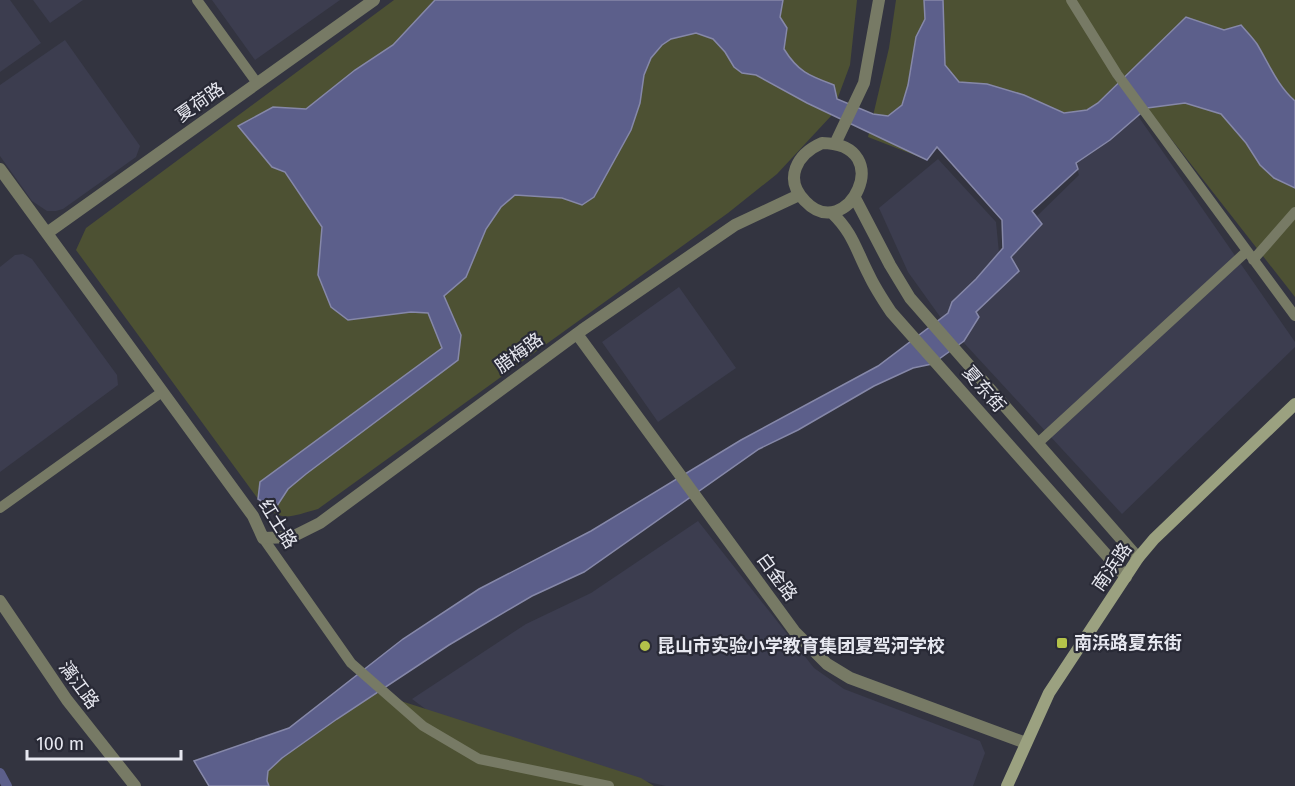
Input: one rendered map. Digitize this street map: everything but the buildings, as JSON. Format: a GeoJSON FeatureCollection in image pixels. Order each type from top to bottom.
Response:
{"type":"FeatureCollection","features":[{"type":"Feature","properties":{"kind":"main road","name":"南浜路"},"geometry":{"type":"LineString","coordinates":[[1007,786],[1049,693],[1138,558],[1154,539],[1295,404]]}},
{"type":"Feature","properties":{"kind":"street"},"geometry":{"type":"LineString","coordinates":[[197,0],[257,83]]}},
{"type":"Feature","properties":{"kind":"street","name":"夏荷路"},"geometry":{"type":"LineString","coordinates":[[46,233],[374,0]]}},
{"type":"Feature","properties":{"kind":"street"},"geometry":{"type":"LineString","coordinates":[[835,144],[864,83],[879,0]]}},
{"type":"Feature","properties":{"kind":"street"},"geometry":{"type":"LineString","coordinates":[[1071,0],[1117,74],[1295,316]]}},
{"type":"Feature","properties":{"kind":"street"},"geometry":{"type":"LineString","coordinates":[[822,143],[835,144],[848,149],[857,159],[862,172],[861,186],[855,198],[845,207],[832,213],[807,204],[799,195],[794,183],[795,169],[800,157],[810,148],[822,143]]}},
{"type":"Feature","properties":{"kind":"street","name":"红士路"},"geometry":{"type":"LineString","coordinates":[[0,169],[253,516],[263,538],[351,663],[423,726],[479,759],[609,786]]}},
{"type":"Feature","properties":{"kind":"street","name":"腊梅路"},"geometry":{"type":"LineString","coordinates":[[263,538],[292,537],[320,523],[577,334],[735,225],[799,195]]}},
{"type":"Feature","properties":{"kind":"street","name":"夏东街"},"geometry":{"type":"LineString","coordinates":[[855,198],[898,280],[910,298],[1138,558]]}},
{"type":"Feature","properties":{"kind":"street"},"geometry":{"type":"LineString","coordinates":[[1038,443],[1250,255],[1295,212]]}},
{"type":"Feature","properties":{"kind":"street","name":"夏东街"},"geometry":{"type":"LineString","coordinates":[[832,213],[854,240],[861,260],[891,312],[1126,577]]}},
{"type":"Feature","properties":{"kind":"street","name":"白金路"},"geometry":{"type":"LineString","coordinates":[[577,334],[795,632],[827,664],[850,678],[1026,743]]}},
{"type":"Feature","properties":{"kind":"street"},"geometry":{"type":"LineString","coordinates":[[0,508],[162,392]]}},
{"type":"Feature","properties":{"kind":"street","name":"漓江路"},"geometry":{"type":"LineString","coordinates":[[0,601],[67,700],[135,786]]}},
{"type":"Feature","properties":{"kind":"shaded area"},"geometry":{"type":"Polygon","coordinates":[[[0,0],[10,0],[41,43],[0,72],[0,0]]]}},
{"type":"Feature","properties":{"kind":"shaded area"},"geometry":{"type":"Polygon","coordinates":[[[33,0],[83,0],[50,23],[33,0]]]}},
{"type":"Feature","properties":{"kind":"shaded area"},"geometry":{"type":"Polygon","coordinates":[[[212,0],[340,0],[255,60],[212,0]]]}},
{"type":"Feature","properties":{"kind":"shaded area"},"geometry":{"type":"Polygon","coordinates":[[[65,40],[140,146],[136,157],[63,209],[47,211],[32,201],[0,156],[0,85],[65,40]]]}},
{"type":"Feature","properties":{"kind":"shaded area"},"geometry":{"type":"Polygon","coordinates":[[[1138,116],[1295,342],[1295,347],[1122,514],[941,318],[908,272],[879,208],[938,159],[996,222],[999,253],[1014,275],[1019,271],[1011,257],[1042,224],[1036,217],[1079,175],[1075,163],[1110,140],[1138,116]]]}},
{"type":"Feature","properties":{"kind":"shaded area"},"geometry":{"type":"Polygon","coordinates":[[[23,254],[32,259],[117,375],[118,385],[0,472],[0,267],[15,255],[23,254]]]}},
{"type":"Feature","properties":{"kind":"shaded area"},"geometry":{"type":"Polygon","coordinates":[[[679,287],[736,368],[658,422],[602,342],[679,287]]]}},
{"type":"Feature","properties":{"kind":"shaded area","name":"昆山市实验小学教育集团夏驾河学校"},"geometry":{"type":"Polygon","coordinates":[[[698,521],[814,668],[844,689],[980,741],[985,753],[973,786],[666,786],[575,765],[454,730],[412,699],[526,624],[591,593],[698,521]]]}},
{"type":"Feature","properties":{"kind":"green space"},"geometry":{"type":"Polygon","coordinates":[[[394,0],[857,0],[850,65],[831,116],[777,174],[728,213],[318,509],[292,516],[279,515],[258,499],[76,250],[86,228],[394,0]]]}},
{"type":"Feature","properties":{"kind":"green space"},"geometry":{"type":"Polygon","coordinates":[[[896,0],[1295,0],[1295,297],[1147,108],[1110,140],[1076,163],[1078,169],[1011,230],[937,147],[927,160],[868,137],[889,48],[896,0]]]}},
{"type":"Feature","properties":{"kind":"green space"},"geometry":{"type":"Polygon","coordinates":[[[376,693],[641,778],[654,786],[244,786],[376,693]]]}},
{"type":"Feature","properties":{"kind":"water"},"geometry":{"type":"Polygon","coordinates":[[[435,0],[783,0],[780,17],[787,28],[784,49],[794,63],[811,76],[834,85],[837,99],[873,114],[888,116],[902,105],[908,85],[916,37],[925,19],[924,0],[943,0],[945,65],[959,82],[987,84],[1024,95],[1064,113],[1087,110],[1098,103],[1186,17],[1224,30],[1241,25],[1257,44],[1283,88],[1295,101],[1295,188],[1274,178],[1260,165],[1246,143],[1221,114],[1185,103],[1147,108],[1110,140],[1076,163],[1078,169],[1032,211],[1042,224],[1011,257],[1019,271],[976,312],[979,317],[964,341],[932,364],[913,368],[874,386],[798,430],[759,449],[584,572],[532,596],[449,645],[282,758],[268,771],[269,786],[209,786],[194,761],[289,728],[403,639],[479,589],[591,531],[741,440],[878,366],[948,313],[952,302],[1003,248],[1002,220],[937,147],[927,160],[807,103],[756,75],[742,73],[734,67],[725,52],[713,39],[696,33],[671,39],[662,45],[651,58],[644,75],[640,103],[631,130],[594,197],[582,205],[562,198],[515,195],[501,207],[486,229],[466,277],[444,296],[461,335],[458,360],[306,474],[288,489],[275,509],[258,499],[260,482],[442,348],[428,313],[411,312],[348,320],[331,307],[318,275],[322,227],[285,172],[272,167],[238,126],[273,107],[306,109],[355,70],[393,45],[435,0]]]}},
{"type":"Feature","properties":{"kind":"waterway"},"geometry":{"type":"LineString","coordinates":[[0,773],[7,786]]}},
{"type":"Feature","properties":{"kind":"place","name":"南浜路夏东街"},"geometry":{"type":"Point","coordinates":[1062,643]}},
{"type":"Feature","properties":{"kind":"place","name":"昆山市实验小学教育集团夏驾河学校"},"geometry":{"type":"Point","coordinates":[645,646]}}]}
